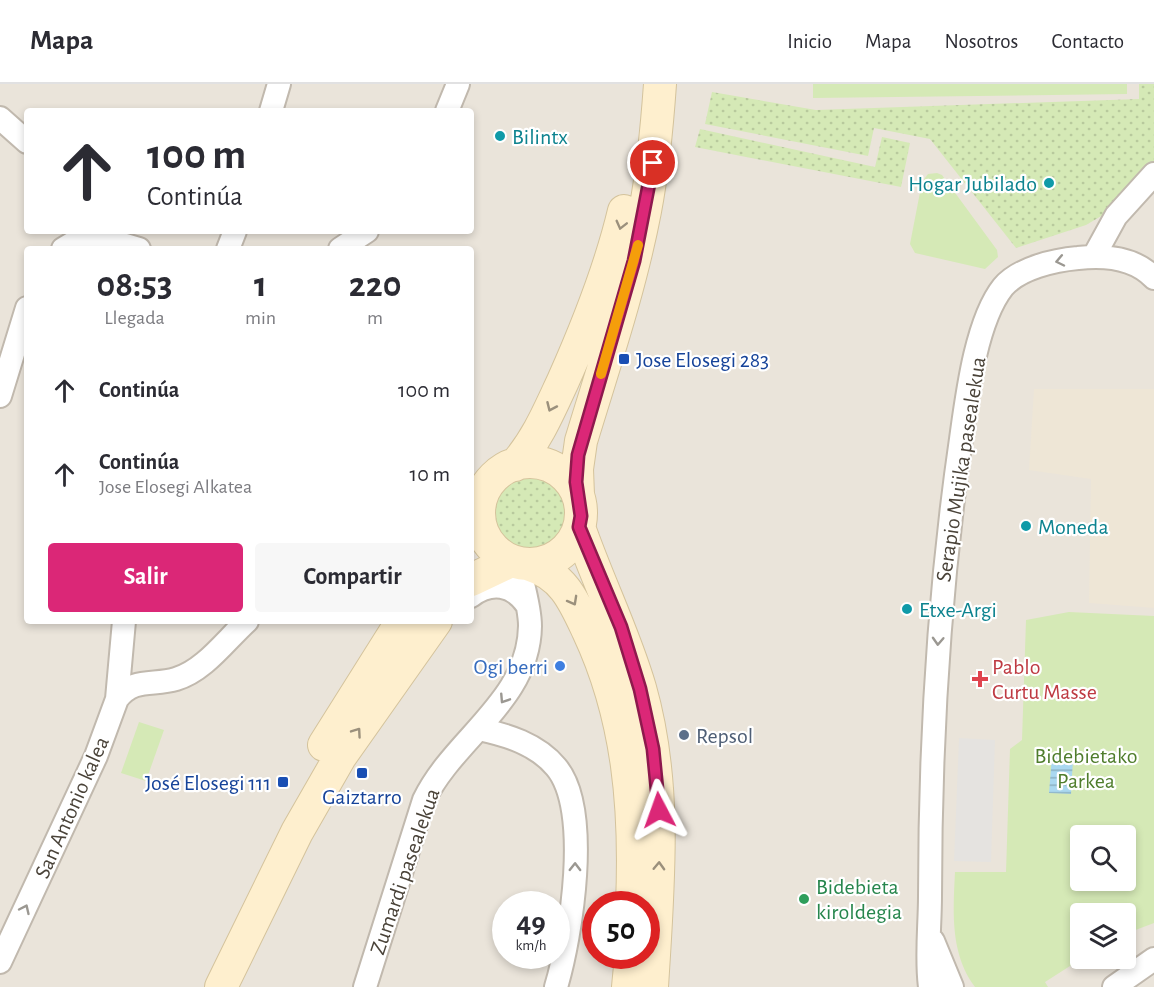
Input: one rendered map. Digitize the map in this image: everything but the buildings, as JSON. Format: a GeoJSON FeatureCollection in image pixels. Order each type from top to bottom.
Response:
{"type":"FeatureCollection","features":[{"type":"Feature","properties":{"kind":"main road"},"geometry":{"type":"LineString","coordinates":[[515,465],[540,430],[607,273],[631,178],[640,84]]}},
{"type":"Feature","properties":{"kind":"main road"},"geometry":{"type":"LineString","coordinates":[[474,579],[520,563],[555,558],[574,539],[579,527],[581,516],[577,469],[581,441],[634,261],[645,212],[653,163],[660,84]]}},
{"type":"Feature","properties":{"kind":"main road"},"geometry":{"type":"LineString","coordinates":[[578,495],[563,474],[552,468],[540,463],[515,465],[495,476],[475,512],[486,538],[499,554],[548,572],[565,587],[595,645],[610,685],[622,730],[631,794],[632,891]]}},
{"type":"Feature","properties":{"kind":"main road"},"geometry":{"type":"LineString","coordinates":[[579,527],[631,657],[646,710],[653,749],[660,832],[652,987]]}},
{"type":"Feature","properties":{"kind":"main road"},"geometry":{"type":"LineString","coordinates":[[203,987],[270,844],[334,728],[427,624]]}},
{"type":"Feature","properties":{"kind":"main road"},"geometry":{"type":"LineString","coordinates":[[221,987],[297,831],[340,757],[427,624]]}},
{"type":"Feature","properties":{"kind":"main road"},"geometry":{"type":"LineString","coordinates":[[628,987],[629,969]]}},
{"type":"Feature","properties":{"kind":"street"},"geometry":{"type":"LineString","coordinates":[[272,108],[279,84]]}},
{"type":"Feature","properties":{"kind":"street"},"geometry":{"type":"LineString","coordinates":[[448,108],[458,84]]}},
{"type":"Feature","properties":{"kind":"street"},"geometry":{"type":"LineString","coordinates":[[0,118],[24,139]]}},
{"type":"Feature","properties":{"kind":"street"},"geometry":{"type":"LineString","coordinates":[[1094,256],[1116,216],[1154,174]]}},
{"type":"Feature","properties":{"kind":"street"},"geometry":{"type":"LineString","coordinates":[[344,246],[362,234]]}},
{"type":"Feature","properties":{"kind":"street"},"geometry":{"type":"LineString","coordinates":[[68,246],[78,240],[99,235],[130,246]]}},
{"type":"Feature","properties":{"kind":"street","name":"Serapio Mujika pasealekua"},"geometry":{"type":"LineString","coordinates":[[930,987],[930,852],[942,583],[963,425],[975,359],[989,312],[1004,286],[1021,274],[1047,263],[1094,256],[1124,259],[1154,278]]}},
{"type":"Feature","properties":{"kind":"street"},"geometry":{"type":"LineString","coordinates":[[0,396],[5,362],[24,315]]}},
{"type":"Feature","properties":{"kind":"street","name":"Zumardi pasealekua"},"geometry":{"type":"LineString","coordinates":[[365,987],[424,800],[434,779],[499,706],[523,663],[530,628],[520,563]]}},
{"type":"Feature","properties":{"kind":"street"},"geometry":{"type":"LineString","coordinates":[[474,594],[482,589],[501,586],[516,592],[527,605]]}},
{"type":"Feature","properties":{"kind":"street","name":"San Antonio kalea"},"geometry":{"type":"LineString","coordinates":[[0,962],[96,756],[117,699],[124,624]]}},
{"type":"Feature","properties":{"kind":"street"},"geometry":{"type":"LineString","coordinates":[[117,699],[128,687],[158,680],[172,681],[191,673],[244,624]]}},
{"type":"Feature","properties":{"kind":"street"},"geometry":{"type":"LineString","coordinates":[[122,646],[127,659],[135,668],[158,680]]}},
{"type":"Feature","properties":{"kind":"street"},"geometry":{"type":"LineString","coordinates":[[479,729],[515,739],[544,755],[558,769],[567,790],[573,817],[575,891],[556,987]]}},
{"type":"Feature","properties":{"kind":"street","name":"Serapio Mujika pasealekua"},"geometry":{"type":"LineString","coordinates":[[930,934],[952,987]]}},
{"type":"Feature","properties":{"kind":"street"},"geometry":{"type":"LineString","coordinates":[[1113,987],[1154,959]]}},
{"type":"Feature","properties":{"kind":"shaded area"},"geometry":{"type":"Polygon","coordinates":[[[0,84],[1154,84],[1154,987],[0,987],[0,84]]]}},
{"type":"Feature","properties":{"kind":"shaded area"},"geometry":{"type":"Polygon","coordinates":[[[1034,389],[1154,389],[1154,608],[1089,603],[1091,479],[1029,470],[1034,389]]]}},
{"type":"Feature","properties":{"kind":"shaded area"},"geometry":{"type":"Polygon","coordinates":[[[959,738],[995,740],[991,862],[954,861],[959,738]]]}},
{"type":"Feature","properties":{"kind":"green space"},"geometry":{"type":"Polygon","coordinates":[[[813,84],[1127,84],[1127,94],[813,98],[813,84]]]}},
{"type":"Feature","properties":{"kind":"green space"},"geometry":{"type":"Polygon","coordinates":[[[1139,84],[1154,84],[1154,161],[1103,215],[1086,225],[1016,248],[930,139],[874,128],[868,156],[705,124],[712,92],[816,110],[1139,99],[1139,84]]]}},
{"type":"Feature","properties":{"kind":"green space"},"geometry":{"type":"Polygon","coordinates":[[[700,129],[875,167],[882,137],[910,143],[901,187],[695,147],[700,129]]]}},
{"type":"Feature","properties":{"kind":"green space"},"geometry":{"type":"Polygon","coordinates":[[[928,174],[942,175],[997,250],[998,257],[985,269],[915,253],[910,244],[922,182],[928,174]]]}},
{"type":"Feature","properties":{"kind":"green space"},"geometry":{"type":"Polygon","coordinates":[[[530,475],[544,478],[557,486],[565,499],[568,513],[565,527],[557,540],[544,548],[530,551],[516,548],[503,540],[495,527],[492,513],[495,499],[503,486],[516,478],[530,475]]]}},
{"type":"Feature","properties":{"kind":"green space","name":"Bidebietako Parkea"},"geometry":{"type":"Polygon","coordinates":[[[1069,612],[1154,616],[1154,923],[1136,930],[1136,903],[1070,903],[1070,966],[1045,982],[1048,987],[975,987],[967,974],[957,946],[954,917],[955,872],[1006,872],[1010,749],[1022,740],[1026,620],[1069,612]]]}},
{"type":"Feature","properties":{"kind":"green space"},"geometry":{"type":"Polygon","coordinates":[[[139,722],[164,730],[146,781],[121,773],[139,722]]]}},
{"type":"Feature","properties":{"kind":"water"},"geometry":{"type":"Polygon","coordinates":[[[1052,756],[1073,759],[1071,794],[1049,793],[1052,756]]]}},
{"type":"Feature","properties":{"kind":"slow traffic"},"geometry":{"type":"LineString","coordinates":[[601,374],[638,245]]}},
{"type":"Feature","properties":{"kind":"place","name":"Bilintx"},"geometry":{"type":"Point","coordinates":[500,136]}},
{"type":"Feature","properties":{"kind":"place","name":"Hogar Jubilado"},"geometry":{"type":"Point","coordinates":[1049,183]}},
{"type":"Feature","properties":{"kind":"place","name":"Jose Elosegi 283"},"geometry":{"type":"Point","coordinates":[624,359]}},
{"type":"Feature","properties":{"kind":"place","name":"Moneda"},"geometry":{"type":"Point","coordinates":[1026,526]}},
{"type":"Feature","properties":{"kind":"place","name":"Etxe-Argi"},"geometry":{"type":"Point","coordinates":[907,609]}},
{"type":"Feature","properties":{"kind":"place","name":"Ogi berri"},"geometry":{"type":"Point","coordinates":[560,666]}},
{"type":"Feature","properties":{"kind":"place","name":"Pablo Curtu Masse"},"geometry":{"type":"Point","coordinates":[980,679]}},
{"type":"Feature","properties":{"kind":"place","name":"Repsol"},"geometry":{"type":"Point","coordinates":[684,735]}},
{"type":"Feature","properties":{"kind":"place","name":"Gaiztarro"},"geometry":{"type":"Point","coordinates":[362,773]}},
{"type":"Feature","properties":{"kind":"place","name":"José Elosegi 111"},"geometry":{"type":"Point","coordinates":[283,782]}},
{"type":"Feature","properties":{"kind":"place","name":"Bidebieta kiroldegia"},"geometry":{"type":"Point","coordinates":[804,899]}},
{"type":"Feature","properties":{"kind":"route"},"geometry":{"type":"LineString","coordinates":[[653,163],[634,261],[581,441],[576,482],[581,516],[579,527],[586,549],[621,627],[646,710],[653,749],[659,810]]}}]}
